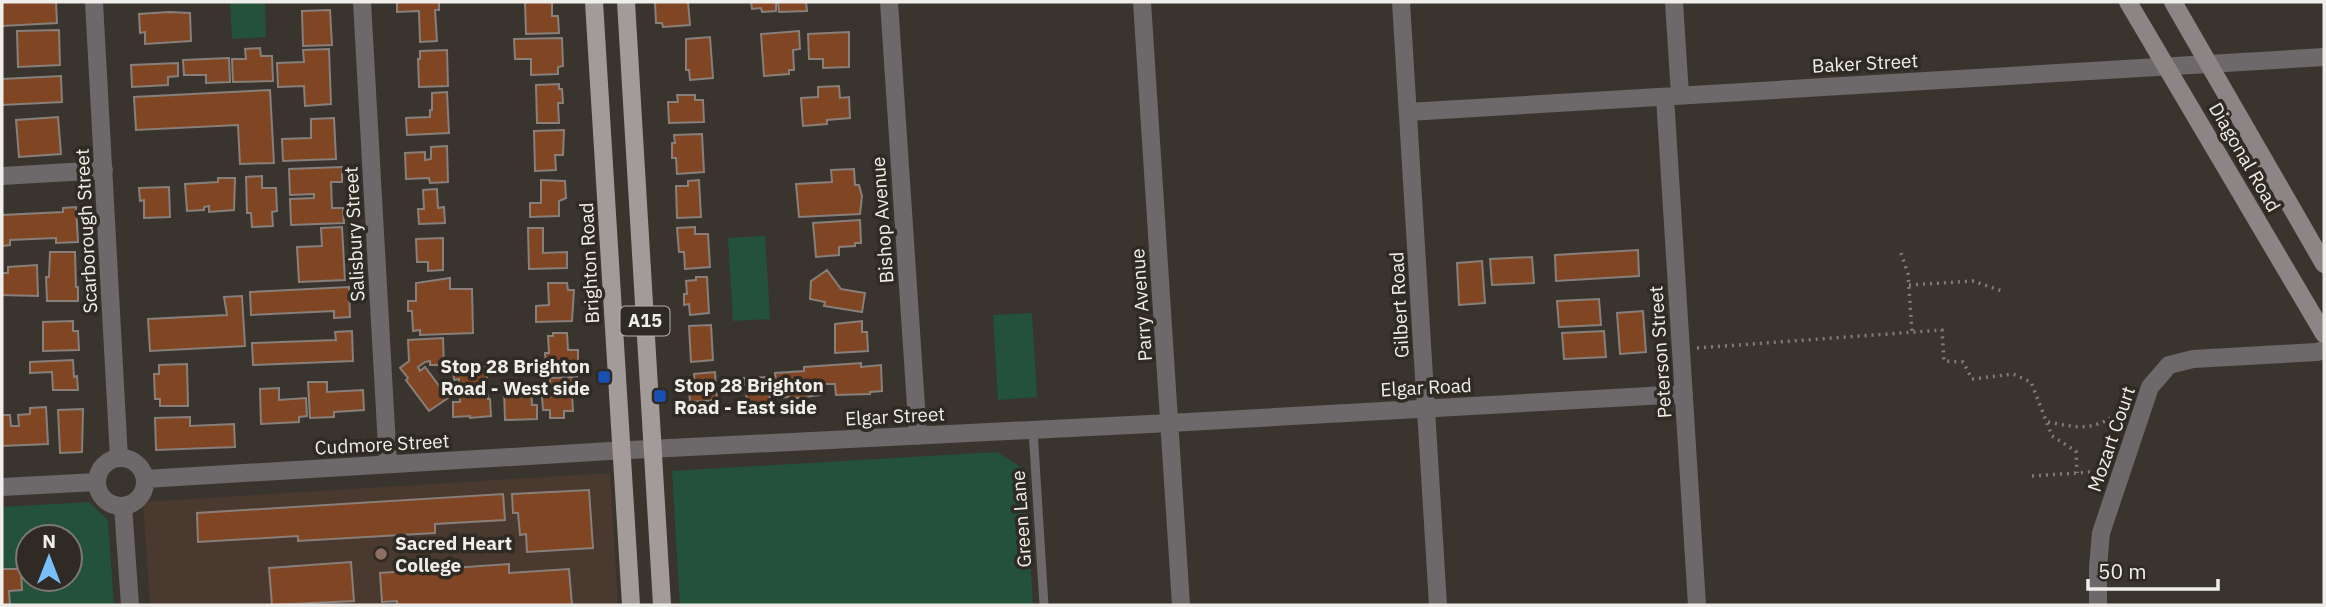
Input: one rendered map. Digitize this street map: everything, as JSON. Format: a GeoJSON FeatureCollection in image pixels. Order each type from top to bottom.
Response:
{"type":"FeatureCollection","features":[{"type":"Feature","properties":{"kind":"main road","name":"Brighton Road"},"geometry":{"type":"LineString","coordinates":[[594,2],[631,605]]}},
{"type":"Feature","properties":{"kind":"main road","name":"A15"},"geometry":{"type":"LineString","coordinates":[[626,2],[662,605]]}},
{"type":"Feature","properties":{"kind":"main road","name":"Diagonal Road"},"geometry":{"type":"LineString","coordinates":[[2128,2],[2324,334]]}},
{"type":"Feature","properties":{"kind":"main road","name":"Diagonal Road"},"geometry":{"type":"LineString","coordinates":[[2173,2],[2324,264]]}},
{"type":"Feature","properties":{"kind":"street","name":"Scarborough Street"},"geometry":{"type":"LineString","coordinates":[[94,2],[119,458]]}},
{"type":"Feature","properties":{"kind":"street","name":"Salisbury Street"},"geometry":{"type":"LineString","coordinates":[[362,2],[388,464]]}},
{"type":"Feature","properties":{"kind":"street","name":"Bishop Avenue"},"geometry":{"type":"LineString","coordinates":[[889,2],[918,436]]}},
{"type":"Feature","properties":{"kind":"street","name":"Parry Avenue"},"geometry":{"type":"LineString","coordinates":[[1142,2],[1181,605]]}},
{"type":"Feature","properties":{"kind":"street","name":"Gilbert Road"},"geometry":{"type":"LineString","coordinates":[[1401,2],[1438,605]]}},
{"type":"Feature","properties":{"kind":"street","name":"Peterson Street"},"geometry":{"type":"LineString","coordinates":[[1674,2],[1672,96],[1681,349],[1697,605]]}},
{"type":"Feature","properties":{"kind":"street","name":"Baker Street"},"geometry":{"type":"LineString","coordinates":[[1408,112],[2324,57]]}},
{"type":"Feature","properties":{"kind":"street"},"geometry":{"type":"LineString","coordinates":[[2,176],[104,170]]}},
{"type":"Feature","properties":{"kind":"street","name":"Mozart Court"},"geometry":{"type":"LineString","coordinates":[[2098,605],[2101,534],[2150,387],[2169,365],[2193,359],[2324,350]]}},
{"type":"Feature","properties":{"kind":"street","name":"Elgar Road"},"geometry":{"type":"LineString","coordinates":[[1170,423],[1684,394]]}},
{"type":"Feature","properties":{"kind":"street","name":"Elgar Street"},"geometry":{"type":"LineString","coordinates":[[621,450],[1170,423]]}},
{"type":"Feature","properties":{"kind":"street","name":"Cudmore Street"},"geometry":{"type":"LineString","coordinates":[[145,479],[621,450]]}},
{"type":"Feature","properties":{"kind":"street"},"geometry":{"type":"LineString","coordinates":[[119,458],[133,461],[143,472],[145,479],[145,487],[137,500],[123,506],[108,502],[98,490],[97,482],[101,469],[119,458]]}},
{"type":"Feature","properties":{"kind":"street"},"geometry":{"type":"LineString","coordinates":[[2,487],[97,482]]}},
{"type":"Feature","properties":{"kind":"street"},"geometry":{"type":"LineString","coordinates":[[123,506],[130,605]]}},
{"type":"Feature","properties":{"kind":"lane","name":"Green Lane"},"geometry":{"type":"LineString","coordinates":[[1034,430],[1044,605]]}},
{"type":"Feature","properties":{"kind":"path"},"geometry":{"type":"LineString","coordinates":[[1901,253],[1908,274],[1912,332]]}},
{"type":"Feature","properties":{"kind":"path"},"geometry":{"type":"LineString","coordinates":[[1909,285],[1973,281],[2002,291]]}},
{"type":"Feature","properties":{"kind":"path"},"geometry":{"type":"LineString","coordinates":[[1681,349],[1942,330],[1944,361],[1963,362],[1972,379],[2013,374],[2031,382],[2052,436],[2076,451],[2077,473]]}},
{"type":"Feature","properties":{"kind":"path"},"geometry":{"type":"LineString","coordinates":[[2046,421],[2078,428],[2101,424],[2115,415],[2139,420]]}},
{"type":"Feature","properties":{"kind":"path"},"geometry":{"type":"LineString","coordinates":[[2032,476],[2122,470]]}},
{"type":"Feature","properties":{"kind":"shaded area","name":"Sacred Heart College"},"geometry":{"type":"Polygon","coordinates":[[[610,473],[618,605],[150,605],[143,502],[610,473]]]}},
{"type":"Feature","properties":{"kind":"green space"},"geometry":{"type":"Polygon","coordinates":[[[230,2],[265,2],[266,37],[232,39],[230,2]]]}},
{"type":"Feature","properties":{"kind":"green space"},"geometry":{"type":"Polygon","coordinates":[[[765,236],[770,319],[733,321],[728,238],[765,236]]]}},
{"type":"Feature","properties":{"kind":"green space"},"geometry":{"type":"Polygon","coordinates":[[[1032,313],[1037,397],[998,400],[993,315],[1032,313]]]}},
{"type":"Feature","properties":{"kind":"green space"},"geometry":{"type":"Polygon","coordinates":[[[997,452],[1024,469],[1033,605],[680,605],[672,471],[997,452]]]}},
{"type":"Feature","properties":{"kind":"green space"},"geometry":{"type":"Polygon","coordinates":[[[89,502],[108,520],[114,605],[2,605],[2,507],[89,502]]]}},
{"type":"Feature","properties":{"kind":"building"},"geometry":{"type":"Polygon","coordinates":[[[2,2],[56,2],[57,23],[2,26],[2,2]]]}},
{"type":"Feature","properties":{"kind":"building"},"geometry":{"type":"Polygon","coordinates":[[[397,2],[439,2],[439,10],[435,10],[437,41],[420,42],[419,11],[397,12],[397,2]]]}},
{"type":"Feature","properties":{"kind":"building"},"geometry":{"type":"Polygon","coordinates":[[[525,2],[552,2],[552,16],[558,16],[559,33],[526,34],[525,2]]]}},
{"type":"Feature","properties":{"kind":"building"},"geometry":{"type":"Polygon","coordinates":[[[655,2],[688,2],[690,25],[663,27],[662,23],[656,23],[655,2]]]}},
{"type":"Feature","properties":{"kind":"building"},"geometry":{"type":"Polygon","coordinates":[[[751,2],[776,2],[776,11],[762,12],[761,8],[752,9],[751,2]]]}},
{"type":"Feature","properties":{"kind":"building"},"geometry":{"type":"Polygon","coordinates":[[[778,2],[806,2],[807,11],[779,12],[778,2]]]}},
{"type":"Feature","properties":{"kind":"building"},"geometry":{"type":"Polygon","coordinates":[[[330,10],[332,45],[303,46],[302,11],[330,10]]]}},
{"type":"Feature","properties":{"kind":"building"},"geometry":{"type":"Polygon","coordinates":[[[190,13],[191,41],[145,44],[145,32],[140,33],[139,14],[190,13]]]}},
{"type":"Feature","properties":{"kind":"building"},"geometry":{"type":"Polygon","coordinates":[[[59,30],[60,65],[18,67],[17,31],[59,30]]]}},
{"type":"Feature","properties":{"kind":"building"},"geometry":{"type":"Polygon","coordinates":[[[799,31],[800,49],[793,50],[794,70],[789,70],[789,74],[764,76],[761,34],[799,31]]]}},
{"type":"Feature","properties":{"kind":"building"},"geometry":{"type":"Polygon","coordinates":[[[849,32],[849,67],[823,68],[823,59],[809,59],[808,34],[849,32]]]}},
{"type":"Feature","properties":{"kind":"building"},"geometry":{"type":"Polygon","coordinates":[[[710,37],[713,78],[690,80],[689,70],[686,70],[686,39],[710,37]]]}},
{"type":"Feature","properties":{"kind":"building"},"geometry":{"type":"Polygon","coordinates":[[[562,38],[563,66],[558,67],[558,74],[531,75],[531,59],[515,59],[514,39],[562,38]]]}},
{"type":"Feature","properties":{"kind":"building"},"geometry":{"type":"Polygon","coordinates":[[[260,48],[261,56],[272,56],[273,81],[233,82],[232,59],[246,59],[245,49],[260,48]]]}},
{"type":"Feature","properties":{"kind":"building"},"geometry":{"type":"Polygon","coordinates":[[[329,49],[331,104],[305,106],[304,86],[278,87],[277,63],[304,62],[303,50],[329,49]]]}},
{"type":"Feature","properties":{"kind":"building"},"geometry":{"type":"Polygon","coordinates":[[[447,50],[448,86],[419,87],[420,51],[447,50]]]}},
{"type":"Feature","properties":{"kind":"building"},"geometry":{"type":"Polygon","coordinates":[[[229,58],[230,82],[206,83],[206,75],[184,75],[183,60],[229,58]]]}},
{"type":"Feature","properties":{"kind":"building"},"geometry":{"type":"Polygon","coordinates":[[[178,63],[178,76],[168,77],[168,85],[132,87],[131,65],[178,63]]]}},
{"type":"Feature","properties":{"kind":"building"},"geometry":{"type":"Polygon","coordinates":[[[61,76],[62,102],[2,105],[2,79],[61,76]]]}},
{"type":"Feature","properties":{"kind":"building"},"geometry":{"type":"Polygon","coordinates":[[[559,84],[563,103],[558,103],[559,123],[537,123],[536,85],[559,84]]]}},
{"type":"Feature","properties":{"kind":"building"},"geometry":{"type":"Polygon","coordinates":[[[839,86],[840,98],[849,97],[850,118],[803,126],[801,98],[818,97],[818,87],[839,86]]]}},
{"type":"Feature","properties":{"kind":"building"},"geometry":{"type":"Polygon","coordinates":[[[270,90],[274,163],[240,164],[238,125],[136,130],[134,97],[270,90]]]}},
{"type":"Feature","properties":{"kind":"building"},"geometry":{"type":"Polygon","coordinates":[[[447,92],[449,133],[407,135],[406,118],[430,117],[432,93],[447,92]]]}},
{"type":"Feature","properties":{"kind":"building"},"geometry":{"type":"Polygon","coordinates":[[[677,95],[695,95],[695,100],[703,100],[704,122],[669,123],[668,102],[678,102],[677,95]]]}},
{"type":"Feature","properties":{"kind":"building"},"geometry":{"type":"Polygon","coordinates":[[[58,117],[61,154],[19,157],[16,120],[58,117]]]}},
{"type":"Feature","properties":{"kind":"building"},"geometry":{"type":"Polygon","coordinates":[[[334,118],[336,159],[283,161],[282,139],[311,138],[311,119],[334,118]]]}},
{"type":"Feature","properties":{"kind":"building"},"geometry":{"type":"Polygon","coordinates":[[[564,130],[563,155],[555,155],[556,170],[535,171],[534,131],[564,130]]]}},
{"type":"Feature","properties":{"kind":"building"},"geometry":{"type":"Polygon","coordinates":[[[702,134],[704,172],[677,174],[676,158],[672,158],[674,135],[702,134]]]}},
{"type":"Feature","properties":{"kind":"building"},"geometry":{"type":"Polygon","coordinates":[[[447,146],[448,182],[430,183],[429,178],[406,179],[405,153],[425,152],[425,160],[431,159],[431,147],[447,146]]]}},
{"type":"Feature","properties":{"kind":"building"},"geometry":{"type":"Polygon","coordinates":[[[342,167],[342,182],[331,182],[332,208],[343,208],[344,223],[291,225],[290,199],[314,198],[314,194],[290,195],[289,169],[342,167]]]}},
{"type":"Feature","properties":{"kind":"building"},"geometry":{"type":"Polygon","coordinates":[[[854,169],[855,185],[859,185],[862,196],[860,214],[799,217],[796,184],[832,182],[831,170],[854,169]]]}},
{"type":"Feature","properties":{"kind":"building"},"geometry":{"type":"Polygon","coordinates":[[[262,176],[262,188],[276,188],[277,211],[272,212],[273,226],[252,227],[251,213],[247,213],[246,177],[262,176]]]}},
{"type":"Feature","properties":{"kind":"building"},"geometry":{"type":"Polygon","coordinates":[[[218,178],[235,178],[234,210],[209,212],[209,206],[204,207],[204,210],[187,211],[185,184],[218,182],[218,178]]]}},
{"type":"Feature","properties":{"kind":"building"},"geometry":{"type":"Polygon","coordinates":[[[541,180],[565,181],[566,198],[559,201],[559,216],[530,217],[530,203],[541,203],[541,180]]]}},
{"type":"Feature","properties":{"kind":"building"},"geometry":{"type":"Polygon","coordinates":[[[699,180],[701,217],[677,218],[676,186],[688,186],[688,181],[699,180]]]}},
{"type":"Feature","properties":{"kind":"building"},"geometry":{"type":"Polygon","coordinates":[[[169,187],[170,217],[144,218],[144,200],[140,201],[139,188],[169,187]]]}},
{"type":"Feature","properties":{"kind":"building"},"geometry":{"type":"Polygon","coordinates":[[[437,189],[438,208],[444,207],[445,223],[419,224],[418,209],[424,209],[423,190],[437,189]]]}},
{"type":"Feature","properties":{"kind":"building"},"geometry":{"type":"Polygon","coordinates":[[[76,207],[78,242],[56,243],[56,238],[10,240],[10,245],[2,246],[2,215],[63,212],[63,208],[76,207]]]}},
{"type":"Feature","properties":{"kind":"building"},"geometry":{"type":"Polygon","coordinates":[[[860,220],[861,243],[839,247],[839,255],[816,257],[813,223],[860,220]]]}},
{"type":"Feature","properties":{"kind":"building"},"geometry":{"type":"Polygon","coordinates":[[[342,227],[345,280],[299,282],[297,247],[322,246],[321,228],[342,227]]]}},
{"type":"Feature","properties":{"kind":"building"},"geometry":{"type":"Polygon","coordinates":[[[695,227],[695,234],[708,234],[710,267],[685,269],[684,252],[679,252],[677,228],[695,227]]]}},
{"type":"Feature","properties":{"kind":"building"},"geometry":{"type":"Polygon","coordinates":[[[528,228],[543,228],[543,253],[567,252],[567,268],[529,269],[528,228]]]}},
{"type":"Feature","properties":{"kind":"building"},"geometry":{"type":"Polygon","coordinates":[[[443,238],[443,270],[428,271],[428,262],[417,262],[416,239],[443,238]]]}},
{"type":"Feature","properties":{"kind":"building"},"geometry":{"type":"Polygon","coordinates":[[[1638,250],[1639,276],[1556,281],[1555,255],[1638,250]]]}},
{"type":"Feature","properties":{"kind":"building"},"geometry":{"type":"Polygon","coordinates":[[[50,252],[75,252],[78,301],[47,301],[46,277],[49,277],[50,252]]]}},
{"type":"Feature","properties":{"kind":"building"},"geometry":{"type":"Polygon","coordinates":[[[1532,257],[1534,283],[1492,285],[1490,259],[1532,257]]]}},
{"type":"Feature","properties":{"kind":"building"},"geometry":{"type":"Polygon","coordinates":[[[1482,261],[1485,303],[1459,305],[1457,263],[1482,261]]]}},
{"type":"Feature","properties":{"kind":"building"},"geometry":{"type":"Polygon","coordinates":[[[37,265],[38,296],[2,295],[2,273],[8,273],[8,267],[37,265]]]}},
{"type":"Feature","properties":{"kind":"building"},"geometry":{"type":"Polygon","coordinates":[[[827,270],[841,289],[865,293],[862,312],[824,306],[825,302],[810,299],[811,281],[827,270]]]}},
{"type":"Feature","properties":{"kind":"building"},"geometry":{"type":"Polygon","coordinates":[[[696,277],[707,277],[709,313],[690,315],[689,304],[684,305],[686,281],[696,280],[696,277]]]}},
{"type":"Feature","properties":{"kind":"building"},"geometry":{"type":"Polygon","coordinates":[[[450,278],[450,289],[472,289],[473,333],[420,335],[420,330],[413,331],[412,311],[408,311],[408,301],[416,301],[416,283],[450,278]]]}},
{"type":"Feature","properties":{"kind":"building"},"geometry":{"type":"Polygon","coordinates":[[[548,283],[567,283],[568,290],[574,290],[572,321],[536,322],[536,306],[549,305],[548,283]]]}},
{"type":"Feature","properties":{"kind":"building"},"geometry":{"type":"Polygon","coordinates":[[[349,287],[350,317],[334,318],[334,311],[251,315],[250,292],[349,287]]]}},
{"type":"Feature","properties":{"kind":"building"},"geometry":{"type":"Polygon","coordinates":[[[242,296],[245,346],[150,351],[148,319],[227,315],[224,297],[242,296]]]}},
{"type":"Feature","properties":{"kind":"building"},"geometry":{"type":"Polygon","coordinates":[[[1599,299],[1601,325],[1559,327],[1557,301],[1599,299]]]}},
{"type":"Feature","properties":{"kind":"building"},"geometry":{"type":"Polygon","coordinates":[[[1643,311],[1646,352],[1620,354],[1617,313],[1643,311]]]}},
{"type":"Feature","properties":{"kind":"building"},"geometry":{"type":"Polygon","coordinates":[[[73,321],[73,331],[78,331],[79,350],[43,351],[43,322],[73,321]]]}},
{"type":"Feature","properties":{"kind":"building"},"geometry":{"type":"Polygon","coordinates":[[[862,321],[862,332],[867,332],[868,351],[835,353],[835,324],[862,321]]]}},
{"type":"Feature","properties":{"kind":"building"},"geometry":{"type":"Polygon","coordinates":[[[711,325],[713,360],[691,362],[689,326],[711,325]]]}},
{"type":"Feature","properties":{"kind":"building"},"geometry":{"type":"Polygon","coordinates":[[[352,331],[353,361],[253,365],[252,343],[336,340],[335,332],[352,331]]]}},
{"type":"Feature","properties":{"kind":"building"},"geometry":{"type":"Polygon","coordinates":[[[1604,331],[1606,357],[1564,359],[1562,333],[1604,331]]]}},
{"type":"Feature","properties":{"kind":"building"},"geometry":{"type":"Polygon","coordinates":[[[553,333],[567,333],[568,350],[578,350],[578,371],[546,372],[548,336],[553,336],[553,333]]]}},
{"type":"Feature","properties":{"kind":"building"},"geometry":{"type":"Polygon","coordinates":[[[443,338],[444,365],[430,365],[430,361],[418,367],[420,371],[425,367],[448,398],[429,411],[400,368],[409,361],[408,340],[443,338]]]}},
{"type":"Feature","properties":{"kind":"building"},"geometry":{"type":"Polygon","coordinates":[[[73,360],[78,390],[53,390],[52,372],[30,373],[30,362],[73,360]]]}},
{"type":"Feature","properties":{"kind":"building"},"geometry":{"type":"Polygon","coordinates":[[[861,363],[861,367],[881,365],[882,391],[836,395],[835,384],[820,384],[821,395],[777,398],[775,373],[804,371],[804,367],[861,363]]]}},
{"type":"Feature","properties":{"kind":"building"},"geometry":{"type":"Polygon","coordinates":[[[187,364],[188,406],[160,406],[160,399],[155,399],[154,374],[159,374],[159,365],[187,364]]]}},
{"type":"Feature","properties":{"kind":"building"},"geometry":{"type":"Polygon","coordinates":[[[486,365],[491,416],[453,417],[453,402],[460,402],[459,379],[454,380],[453,367],[486,365]]]}},
{"type":"Feature","properties":{"kind":"building"},"geometry":{"type":"Polygon","coordinates":[[[715,372],[717,400],[690,402],[689,389],[695,389],[694,374],[715,372]]]}},
{"type":"Feature","properties":{"kind":"building"},"geometry":{"type":"Polygon","coordinates":[[[577,377],[578,392],[572,393],[573,411],[564,411],[564,418],[550,418],[550,410],[543,410],[542,397],[550,397],[550,378],[577,377]]]}},
{"type":"Feature","properties":{"kind":"building"},"geometry":{"type":"Polygon","coordinates":[[[769,377],[770,405],[748,407],[744,378],[769,377]]]}},
{"type":"Feature","properties":{"kind":"building"},"geometry":{"type":"Polygon","coordinates":[[[308,382],[327,382],[327,392],[363,390],[364,410],[334,412],[334,417],[310,418],[308,382]]]}},
{"type":"Feature","properties":{"kind":"building"},"geometry":{"type":"Polygon","coordinates":[[[279,388],[279,400],[306,398],[307,416],[299,417],[299,422],[261,424],[260,389],[279,388]]]}},
{"type":"Feature","properties":{"kind":"building"},"geometry":{"type":"Polygon","coordinates":[[[531,388],[532,405],[537,405],[537,419],[505,420],[504,389],[531,388]]]}},
{"type":"Feature","properties":{"kind":"building"},"geometry":{"type":"Polygon","coordinates":[[[46,407],[48,444],[2,446],[2,415],[10,415],[11,426],[19,426],[18,415],[30,414],[30,408],[46,407]]]}},
{"type":"Feature","properties":{"kind":"building"},"geometry":{"type":"Polygon","coordinates":[[[83,409],[82,452],[60,453],[58,410],[83,409]]]}},
{"type":"Feature","properties":{"kind":"building"},"geometry":{"type":"Polygon","coordinates":[[[190,417],[190,426],[234,424],[235,447],[156,450],[155,418],[190,417]]]}},
{"type":"Feature","properties":{"kind":"building"},"geometry":{"type":"Polygon","coordinates":[[[589,490],[593,548],[527,552],[526,534],[520,535],[518,513],[513,513],[512,494],[589,490]]]}},
{"type":"Feature","properties":{"kind":"building"},"geometry":{"type":"Polygon","coordinates":[[[503,494],[505,520],[435,524],[435,533],[298,541],[298,536],[198,542],[197,513],[503,494]]]}},
{"type":"Feature","properties":{"kind":"building"},"geometry":{"type":"Polygon","coordinates":[[[351,562],[354,601],[272,605],[269,568],[351,562]]]}},
{"type":"Feature","properties":{"kind":"building"},"geometry":{"type":"Polygon","coordinates":[[[509,564],[509,573],[569,569],[572,605],[397,605],[397,601],[382,602],[380,573],[509,564]]]}},
{"type":"Feature","properties":{"kind":"building"},"geometry":{"type":"Polygon","coordinates":[[[2,569],[14,569],[14,591],[9,591],[10,605],[2,605],[2,569]]]}},
{"type":"Feature","properties":{"kind":"place","name":"Stop 28 Brighton Road - West side"},"geometry":{"type":"Point","coordinates":[604,377]}},
{"type":"Feature","properties":{"kind":"place","name":"Stop 28 Brighton Road - East side"},"geometry":{"type":"Point","coordinates":[660,396]}},
{"type":"Feature","properties":{"kind":"place","name":"Sacred Heart College"},"geometry":{"type":"Point","coordinates":[381,554]}}]}
